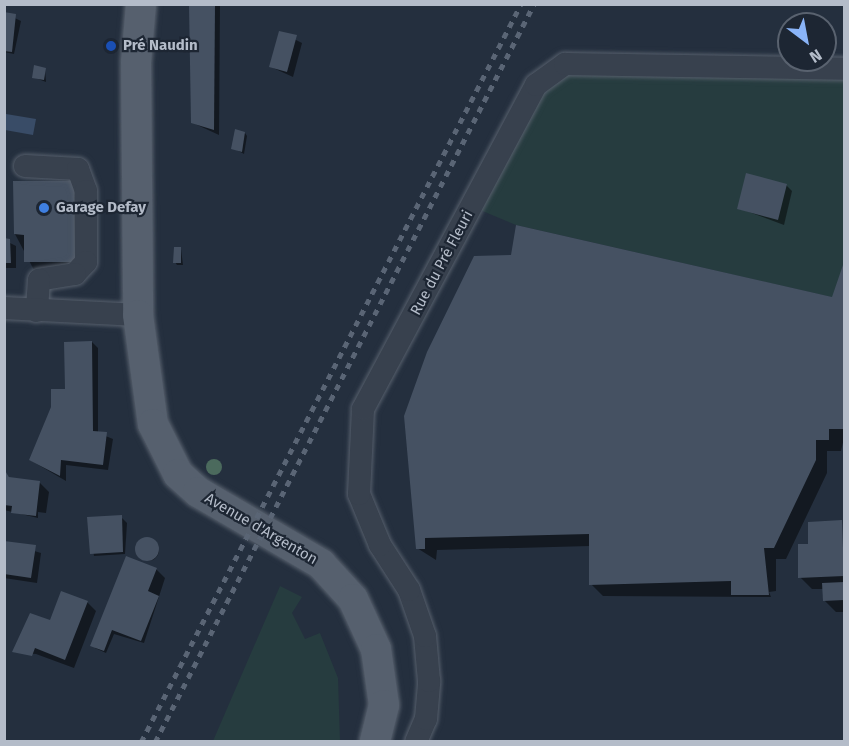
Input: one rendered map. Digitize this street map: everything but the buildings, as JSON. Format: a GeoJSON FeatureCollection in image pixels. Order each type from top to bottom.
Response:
{"type":"FeatureCollection","features":[{"type":"Feature","properties":{"kind":"main road"},"geometry":{"type":"LineString","coordinates":[[126,4],[136,62]]}},
{"type":"Feature","properties":{"kind":"main road"},"geometry":{"type":"LineString","coordinates":[[136,62],[141,4]]}},
{"type":"Feature","properties":{"kind":"main road","name":"Avenue d'Argenton"},"geometry":{"type":"LineString","coordinates":[[136,62],[138,315],[153,424],[178,474],[233,517],[321,564],[353,599],[376,649],[384,705],[375,741]]}},
{"type":"Feature","properties":{"kind":"street","name":"Rue du Pré Fleuri"},"geometry":{"type":"LineString","coordinates":[[416,741],[426,719],[429,681],[425,636],[409,590],[380,545],[359,494],[363,409],[536,85],[565,64],[844,69]]}},
{"type":"Feature","properties":{"kind":"street"},"geometry":{"type":"LineString","coordinates":[[25,166],[78,168],[86,191],[86,262],[75,274],[39,280],[38,311]]}},
{"type":"Feature","properties":{"kind":"street"},"geometry":{"type":"LineString","coordinates":[[4,308],[138,315]]}},
{"type":"Feature","properties":{"kind":"green space"},"geometry":{"type":"Polygon","coordinates":[[[571,72],[844,77],[844,300],[516,225],[480,210],[544,89],[571,72]]]}},
{"type":"Feature","properties":{"kind":"green space"},"geometry":{"type":"Polygon","coordinates":[[[280,586],[302,597],[292,613],[305,639],[320,633],[338,678],[340,741],[213,741],[280,586]]]}},
{"type":"Feature","properties":{"kind":"water"},"geometry":{"type":"Polygon","coordinates":[[[6,114],[36,119],[33,135],[5,130],[6,114]]]}},
{"type":"Feature","properties":{"kind":"railway"},"geometry":{"type":"LineString","coordinates":[[141,742],[521,4]]}},
{"type":"Feature","properties":{"kind":"railway"},"geometry":{"type":"LineString","coordinates":[[155,742],[534,4]]}},
{"type":"Feature","properties":{"kind":"place","name":"Pré Naudin"},"geometry":{"type":"Point","coordinates":[111,46]}},
{"type":"Feature","properties":{"kind":"place","name":"Garage Defay"},"geometry":{"type":"Point","coordinates":[44,208]}}]}
